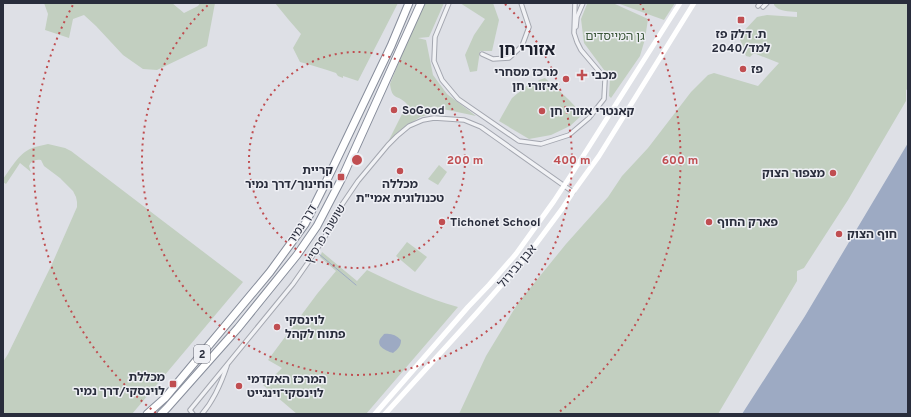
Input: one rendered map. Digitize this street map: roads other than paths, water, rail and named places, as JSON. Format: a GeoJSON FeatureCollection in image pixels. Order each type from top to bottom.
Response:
{"type":"FeatureCollection","features":[{"type":"Feature","properties":{"kind":"highway","name":"דרך נמיר"},"geometry":{"type":"LineString","coordinates":[[147,414],[165,398],[266,277],[305,224],[384,60],[409,3]]}},
{"type":"Feature","properties":{"kind":"highway","name":"דרך נמיר"},"geometry":{"type":"LineString","coordinates":[[161,414],[168,408],[238,328],[297,256],[317,226],[342,178],[421,3]]}},
{"type":"Feature","properties":{"kind":"street"},"geometry":{"type":"LineString","coordinates":[[449,3],[435,37],[434,61],[442,80],[458,98],[520,141],[541,144],[569,135],[592,115],[604,100],[605,80],[581,50],[574,33],[575,3]]}},
{"type":"Feature","properties":{"kind":"street"},"geometry":{"type":"LineString","coordinates":[[482,54],[493,59],[509,58],[522,46],[529,27],[522,3]]}},
{"type":"Feature","properties":{"kind":"street"},"geometry":{"type":"LineString","coordinates":[[574,33],[577,17],[583,3]]}},
{"type":"Feature","properties":{"kind":"street","name":"אבן גבירול"},"geometry":{"type":"LineString","coordinates":[[375,414],[516,254],[564,186],[680,3]]}},
{"type":"Feature","properties":{"kind":"street","name":"אבן גבירול"},"geometry":{"type":"LineString","coordinates":[[385,414],[476,314],[526,256],[562,209],[599,156],[694,3]]}},
{"type":"Feature","properties":{"kind":"street"},"geometry":{"type":"LineString","coordinates":[[761,6],[767,3]]}},
{"type":"Feature","properties":{"kind":"street","name":"שושנה פרסיץ"},"geometry":{"type":"LineString","coordinates":[[194,414],[190,410],[293,284],[326,235],[339,209],[358,182],[388,145],[409,126],[423,120],[434,118],[464,120],[481,127],[573,192]]}},
{"type":"Feature","properties":{"kind":"street"},"geometry":{"type":"LineString","coordinates":[[202,414],[220,386],[228,364]]}},
{"type":"Feature","properties":{"kind":"water"},"geometry":{"type":"Polygon","coordinates":[[[908,143],[908,414],[742,414],[805,316],[908,143]]]}},
{"type":"Feature","properties":{"kind":"water"},"geometry":{"type":"Polygon","coordinates":[[[384,334],[393,335],[401,340],[399,347],[393,353],[383,348],[379,342],[384,334]]]}},
{"type":"Feature","properties":{"kind":"waterway"},"geometry":{"type":"LineString","coordinates":[[319,254],[356,285]]}},
{"type":"Feature","properties":{"kind":"place","name":"ת. דלק פז למד/2040"},"geometry":{"type":"Point","coordinates":[741,20]}},
{"type":"Feature","properties":{"kind":"place","name":"פז"},"geometry":{"type":"Point","coordinates":[743,69]}},
{"type":"Feature","properties":{"kind":"place","name":"מכבי"},"geometry":{"type":"Point","coordinates":[582,75]}},
{"type":"Feature","properties":{"kind":"place","name":"מרכז מסחרי איזורי חן"},"geometry":{"type":"Point","coordinates":[566,79]}},
{"type":"Feature","properties":{"kind":"place","name":"SoGood"},"geometry":{"type":"Point","coordinates":[394,110]}},
{"type":"Feature","properties":{"kind":"place","name":"קאנטרי אזורי חן"},"geometry":{"type":"Point","coordinates":[542,111]}},
{"type":"Feature","properties":{"kind":"place","name":"מכללה טכנולוגית אמי\"ת"},"geometry":{"type":"Point","coordinates":[400,171]}},
{"type":"Feature","properties":{"kind":"place","name":"מצפור הצוק"},"geometry":{"type":"Point","coordinates":[833,173]}},
{"type":"Feature","properties":{"kind":"place","name":"קריית החינוך/דרך נמיר"},"geometry":{"type":"Point","coordinates":[341,177]}},
{"type":"Feature","properties":{"kind":"place","name":"Tichonet School"},"geometry":{"type":"Point","coordinates":[442,222]}},
{"type":"Feature","properties":{"kind":"place","name":"פארק החוף"},"geometry":{"type":"Point","coordinates":[709,222]}},
{"type":"Feature","properties":{"kind":"place","name":"חוף הצוק"},"geometry":{"type":"Point","coordinates":[839,234]}},
{"type":"Feature","properties":{"kind":"place","name":"לוינסקי פתוח לקהל"},"geometry":{"type":"Point","coordinates":[277,327]}},
{"type":"Feature","properties":{"kind":"place","name":"מכללת לוינסקי/דרך נמיר"},"geometry":{"type":"Point","coordinates":[173,384]}},
{"type":"Feature","properties":{"kind":"place","name":"המרכז האקדמי לוינסקי־וינגייט"},"geometry":{"type":"Point","coordinates":[239,386]}},
{"type":"Feature","properties":{"kind":"district","name":"אזורי חן"},"geometry":{"type":"Point","coordinates":[527,49]}},
{"type":"Feature","properties":{"kind":"park label","name":"גן המייסדים"},"geometry":{"type":"Point","coordinates":[615,36]}}]}
